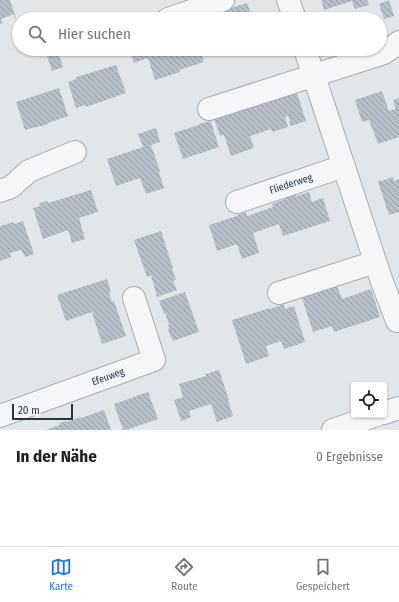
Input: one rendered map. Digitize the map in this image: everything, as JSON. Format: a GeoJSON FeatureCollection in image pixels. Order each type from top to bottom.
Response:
{"type":"FeatureCollection","features":[{"type":"Feature","properties":{"kind":"street"},"geometry":{"type":"LineString","coordinates":[[188,12],[223,0]]}},
{"type":"Feature","properties":{"kind":"street"},"geometry":{"type":"LineString","coordinates":[[288,0],[292,12]]}},
{"type":"Feature","properties":{"kind":"street"},"geometry":{"type":"LineString","coordinates":[[387,51],[399,42]]}},
{"type":"Feature","properties":{"kind":"street"},"geometry":{"type":"LineString","coordinates":[[307,56],[344,166],[385,271],[397,321]]}},
{"type":"Feature","properties":{"kind":"street"},"geometry":{"type":"LineString","coordinates":[[209,109],[374,56]]}},
{"type":"Feature","properties":{"kind":"street"},"geometry":{"type":"LineString","coordinates":[[0,190],[11,187],[29,171],[75,152]]}},
{"type":"Feature","properties":{"kind":"street","name":"Fliederweg"},"geometry":{"type":"LineString","coordinates":[[237,202],[344,166]]}},
{"type":"Feature","properties":{"kind":"street"},"geometry":{"type":"LineString","coordinates":[[279,294],[385,271]]}},
{"type":"Feature","properties":{"kind":"street","name":"Efeuweg"},"geometry":{"type":"LineString","coordinates":[[5,430],[0,415],[154,360],[134,298]]}},
{"type":"Feature","properties":{"kind":"street"},"geometry":{"type":"LineString","coordinates":[[387,412],[399,408]]}},
{"type":"Feature","properties":{"kind":"street"},"geometry":{"type":"LineString","coordinates":[[333,430],[368,418]]}},
{"type":"Feature","properties":{"kind":"building"},"geometry":{"type":"Polygon","coordinates":[[[0,0],[10,0],[14,12],[12,12],[12,15],[1,19],[3,23],[0,24],[0,0]]]}},
{"type":"Feature","properties":{"kind":"building"},"geometry":{"type":"Polygon","coordinates":[[[321,0],[367,0],[369,5],[355,9],[352,1],[324,10],[321,0]]]}},
{"type":"Feature","properties":{"kind":"building"},"geometry":{"type":"Polygon","coordinates":[[[389,0],[394,16],[387,18],[387,12],[382,12],[379,4],[389,0]]]}},
{"type":"Feature","properties":{"kind":"building"},"geometry":{"type":"Polygon","coordinates":[[[247,3],[250,12],[220,12],[247,3]]]}},
{"type":"Feature","properties":{"kind":"building"},"geometry":{"type":"Polygon","coordinates":[[[47,56],[59,56],[63,67],[52,71],[47,56]]]}},
{"type":"Feature","properties":{"kind":"building"},"geometry":{"type":"Polygon","coordinates":[[[132,56],[202,56],[204,62],[155,80],[148,58],[134,63],[132,56]]]}},
{"type":"Feature","properties":{"kind":"building"},"geometry":{"type":"Polygon","coordinates":[[[116,65],[126,93],[86,107],[85,105],[76,108],[68,82],[76,79],[76,77],[116,65]]]}},
{"type":"Feature","properties":{"kind":"building"},"geometry":{"type":"Polygon","coordinates":[[[59,88],[68,116],[48,124],[25,130],[16,102],[59,88]]]}},
{"type":"Feature","properties":{"kind":"building"},"geometry":{"type":"Polygon","coordinates":[[[382,91],[389,111],[396,109],[393,100],[399,98],[399,137],[378,144],[369,120],[362,122],[355,100],[382,91]]]}},
{"type":"Feature","properties":{"kind":"building"},"geometry":{"type":"Polygon","coordinates":[[[297,93],[306,121],[291,126],[288,116],[285,117],[288,127],[272,132],[271,129],[250,136],[254,148],[231,156],[224,135],[220,136],[214,119],[278,96],[279,99],[297,93]]]}},
{"type":"Feature","properties":{"kind":"building"},"geometry":{"type":"Polygon","coordinates":[[[210,119],[219,147],[183,159],[174,133],[199,125],[209,121],[210,119]]]}},
{"type":"Feature","properties":{"kind":"building"},"geometry":{"type":"Polygon","coordinates":[[[156,128],[160,142],[151,145],[164,188],[146,194],[140,178],[116,186],[107,159],[143,147],[138,134],[156,128]]]}},
{"type":"Feature","properties":{"kind":"building"},"geometry":{"type":"Polygon","coordinates":[[[393,177],[394,181],[399,179],[399,212],[389,215],[378,182],[393,177]]]}},
{"type":"Feature","properties":{"kind":"building"},"geometry":{"type":"Polygon","coordinates":[[[91,190],[98,212],[79,218],[85,239],[72,243],[68,230],[43,239],[33,208],[40,206],[39,203],[47,201],[48,203],[91,190]]]}},
{"type":"Feature","properties":{"kind":"building"},"geometry":{"type":"Polygon","coordinates":[[[295,192],[296,196],[309,192],[312,202],[323,198],[330,221],[283,236],[279,224],[253,233],[259,253],[242,259],[237,244],[217,251],[209,225],[246,212],[247,216],[273,207],[272,204],[285,199],[284,196],[295,192]]]}},
{"type":"Feature","properties":{"kind":"building"},"geometry":{"type":"Polygon","coordinates":[[[23,221],[34,254],[25,257],[21,250],[10,253],[11,257],[0,261],[0,226],[23,221]]]}},
{"type":"Feature","properties":{"kind":"building"},"geometry":{"type":"Polygon","coordinates":[[[161,231],[173,268],[176,280],[173,281],[177,290],[157,297],[151,275],[147,277],[134,240],[161,231]]]}},
{"type":"Feature","properties":{"kind":"building"},"geometry":{"type":"Polygon","coordinates":[[[107,279],[112,302],[114,301],[126,336],[102,344],[92,312],[66,321],[57,295],[107,279]]]}},
{"type":"Feature","properties":{"kind":"building"},"geometry":{"type":"Polygon","coordinates":[[[337,286],[342,299],[371,289],[380,317],[334,332],[332,326],[313,332],[302,298],[337,286]]]}},
{"type":"Feature","properties":{"kind":"building"},"geometry":{"type":"Polygon","coordinates":[[[185,292],[199,332],[173,341],[168,329],[169,325],[165,313],[164,314],[159,301],[185,292]]]}},
{"type":"Feature","properties":{"kind":"building"},"geometry":{"type":"Polygon","coordinates":[[[284,304],[285,309],[294,306],[305,342],[284,349],[281,341],[266,346],[269,356],[246,364],[232,320],[284,304]]]}},
{"type":"Feature","properties":{"kind":"building"},"geometry":{"type":"Polygon","coordinates":[[[219,370],[233,416],[217,422],[211,404],[189,411],[191,417],[181,421],[174,400],[183,397],[179,384],[206,376],[205,374],[219,370]]]}},
{"type":"Feature","properties":{"kind":"building"},"geometry":{"type":"Polygon","coordinates":[[[148,392],[158,419],[123,430],[114,404],[148,392]]]}},
{"type":"Feature","properties":{"kind":"building"},"geometry":{"type":"Polygon","coordinates":[[[104,410],[111,430],[45,430],[60,425],[59,423],[81,418],[104,410]]]}}]}
